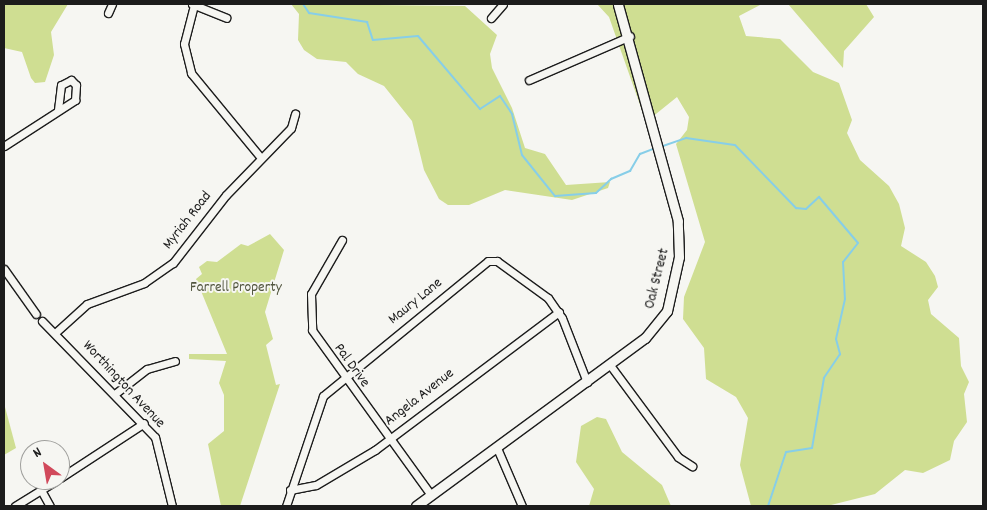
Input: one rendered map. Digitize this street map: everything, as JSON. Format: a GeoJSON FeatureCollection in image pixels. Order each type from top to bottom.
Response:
{"type":"FeatureCollection","features":[{"type":"Feature","properties":{"kind":"street"},"geometry":{"type":"LineString","coordinates":[[108,13],[112,4]]}},
{"type":"Feature","properties":{"kind":"street"},"geometry":{"type":"LineString","coordinates":[[226,18],[193,4],[185,37],[188,66],[198,84],[262,158]]}},
{"type":"Feature","properties":{"kind":"street"},"geometry":{"type":"LineString","coordinates":[[491,18],[503,4]]}},
{"type":"Feature","properties":{"kind":"street","name":"Oak Street"},"geometry":{"type":"LineString","coordinates":[[416,506],[587,382],[659,324],[675,280],[680,240],[660,147],[630,36],[618,4]]}},
{"type":"Feature","properties":{"kind":"street"},"geometry":{"type":"LineString","coordinates":[[529,80],[587,51],[630,36]]}},
{"type":"Feature","properties":{"kind":"street"},"geometry":{"type":"LineString","coordinates":[[4,146],[32,125],[58,110]]}},
{"type":"Feature","properties":{"kind":"street","name":"Myriah Road"},"geometry":{"type":"LineString","coordinates":[[55,333],[91,301],[144,283],[173,263],[226,195],[291,128],[295,114]]}},
{"type":"Feature","properties":{"kind":"street","name":"Pal Drive"},"geometry":{"type":"LineString","coordinates":[[342,240],[315,285],[308,309],[315,338],[431,495]]}},
{"type":"Feature","properties":{"kind":"street","name":"Maury Lane"},"geometry":{"type":"LineString","coordinates":[[286,506],[318,403],[344,378],[491,261],[543,293],[559,312],[587,382]]}},
{"type":"Feature","properties":{"kind":"street"},"geometry":{"type":"LineString","coordinates":[[4,269],[36,314]]}},
{"type":"Feature","properties":{"kind":"street","name":"Angela Avenue"},"geometry":{"type":"LineString","coordinates":[[290,490],[316,484],[390,440],[559,312]]}},
{"type":"Feature","properties":{"kind":"street","name":"Worthington Avenue"},"geometry":{"type":"LineString","coordinates":[[42,321],[144,423],[162,451],[172,506]]}},
{"type":"Feature","properties":{"kind":"street"},"geometry":{"type":"LineString","coordinates":[[116,393],[146,369],[175,361]]}},
{"type":"Feature","properties":{"kind":"street"},"geometry":{"type":"LineString","coordinates":[[610,364],[678,457],[692,466]]}},
{"type":"Feature","properties":{"kind":"street"},"geometry":{"type":"LineString","coordinates":[[70,471],[144,423]]}},
{"type":"Feature","properties":{"kind":"street"},"geometry":{"type":"LineString","coordinates":[[497,448],[522,506]]}},
{"type":"Feature","properties":{"kind":"street"},"geometry":{"type":"LineString","coordinates":[[15,506],[41,490],[50,506]]}},
{"type":"Feature","properties":{"kind":"green space"},"geometry":{"type":"Polygon","coordinates":[[[4,4],[68,4],[51,32],[54,55],[45,82],[35,83],[31,78],[22,52],[4,48],[4,4]]]}},
{"type":"Feature","properties":{"kind":"green space"},"geometry":{"type":"Polygon","coordinates":[[[291,4],[465,6],[497,35],[490,54],[492,68],[512,108],[525,148],[545,154],[566,185],[610,182],[608,188],[572,200],[505,190],[469,205],[448,205],[439,199],[424,170],[412,121],[384,86],[358,74],[346,62],[317,59],[304,50],[298,40],[299,14],[291,4]]]}},
{"type":"Feature","properties":{"kind":"green space"},"geometry":{"type":"Polygon","coordinates":[[[597,4],[762,4],[739,16],[746,36],[780,39],[813,72],[839,83],[852,120],[847,133],[860,160],[889,186],[899,204],[905,228],[901,246],[926,262],[935,276],[938,287],[928,300],[931,314],[959,338],[961,366],[969,382],[964,394],[967,422],[954,441],[950,460],[923,473],[905,470],[875,494],[827,506],[751,506],[740,465],[748,418],[736,397],[706,379],[704,348],[683,319],[684,297],[705,242],[676,144],[687,130],[689,117],[677,97],[646,122],[609,17],[597,4]]]}},
{"type":"Feature","properties":{"kind":"green space"},"geometry":{"type":"Polygon","coordinates":[[[788,4],[866,4],[874,17],[844,51],[843,68],[788,4]]]}},
{"type":"Feature","properties":{"kind":"green space","name":"Farrell Property"},"geometry":{"type":"Polygon","coordinates":[[[270,234],[284,250],[265,312],[273,339],[266,345],[276,385],[280,384],[240,506],[221,506],[208,444],[224,431],[224,395],[219,383],[226,361],[189,359],[189,354],[227,354],[196,279],[202,274],[199,267],[207,261],[217,262],[241,244],[248,246],[270,234]]]}},
{"type":"Feature","properties":{"kind":"green space"},"geometry":{"type":"Polygon","coordinates":[[[4,408],[16,448],[4,455],[4,408]]]}},
{"type":"Feature","properties":{"kind":"green space"},"geometry":{"type":"Polygon","coordinates":[[[597,417],[606,419],[622,452],[662,485],[671,506],[589,506],[594,489],[576,462],[581,426],[597,417]]]}},
{"type":"Feature","properties":{"kind":"waterway"},"geometry":{"type":"LineString","coordinates":[[303,4],[309,13],[367,22],[373,40],[418,36],[480,109],[500,96],[512,114],[522,155],[555,196],[596,193],[611,179],[630,171],[640,154],[656,148]]}},
{"type":"Feature","properties":{"kind":"waterway"},"geometry":{"type":"LineString","coordinates":[[660,147],[686,138],[735,145],[796,208],[806,209],[819,197],[858,243],[843,262],[845,299],[836,339],[840,354],[824,378],[812,448],[786,452],[768,506]]}}]}
